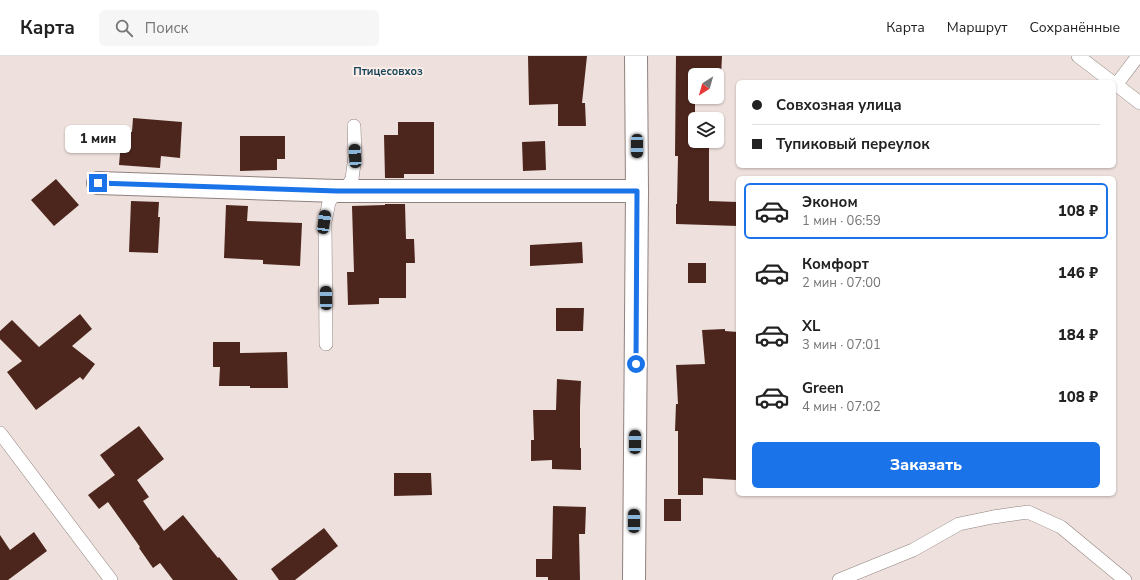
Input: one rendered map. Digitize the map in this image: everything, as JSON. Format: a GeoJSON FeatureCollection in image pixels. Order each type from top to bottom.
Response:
{"type":"FeatureCollection","features":[{"type":"Feature","properties":{"kind":"street"},"geometry":{"type":"LineString","coordinates":[[634,580],[637,191],[636,56]]}},
{"type":"Feature","properties":{"kind":"street"},"geometry":{"type":"LineString","coordinates":[[98,183],[337,191],[637,191]]}},
{"type":"Feature","properties":{"kind":"lane"},"geometry":{"type":"LineString","coordinates":[[1078,56],[1110,80]]}},
{"type":"Feature","properties":{"kind":"lane"},"geometry":{"type":"LineString","coordinates":[[1116,81],[1138,56]]}},
{"type":"Feature","properties":{"kind":"lane"},"geometry":{"type":"LineString","coordinates":[[1116,85],[1140,103]]}},
{"type":"Feature","properties":{"kind":"lane"},"geometry":{"type":"LineString","coordinates":[[326,344],[324,222],[329,202],[337,191],[348,185],[352,179],[355,156],[354,126]]}},
{"type":"Feature","properties":{"kind":"lane"},"geometry":{"type":"LineString","coordinates":[[0,433],[111,580]]}},
{"type":"Feature","properties":{"kind":"lane"},"geometry":{"type":"LineString","coordinates":[[839,580],[912,550],[959,524],[1028,512],[1061,527],[1125,580]]}},
{"type":"Feature","properties":{"kind":"building"},"geometry":{"type":"Polygon","coordinates":[[[528,56],[587,56],[582,103],[585,103],[586,126],[558,126],[558,104],[529,105],[528,56]]]}},
{"type":"Feature","properties":{"kind":"building"},"geometry":{"type":"Polygon","coordinates":[[[676,56],[722,56],[721,68],[688,68],[688,104],[695,104],[695,112],[688,112],[688,148],[709,148],[709,201],[736,202],[736,226],[676,224],[678,156],[675,156],[676,56]]]}},
{"type":"Feature","properties":{"kind":"building"},"geometry":{"type":"Polygon","coordinates":[[[133,118],[182,122],[180,158],[161,156],[160,168],[119,165],[122,131],[132,132],[133,118]]]}},
{"type":"Feature","properties":{"kind":"building"},"geometry":{"type":"Polygon","coordinates":[[[398,122],[434,122],[434,174],[404,174],[404,178],[385,178],[384,135],[398,135],[398,122]]]}},
{"type":"Feature","properties":{"kind":"building"},"geometry":{"type":"Polygon","coordinates":[[[240,136],[285,136],[285,159],[277,159],[277,170],[240,171],[240,136]]]}},
{"type":"Feature","properties":{"kind":"building"},"geometry":{"type":"Polygon","coordinates":[[[545,141],[546,170],[523,171],[522,142],[545,141]]]}},
{"type":"Feature","properties":{"kind":"building"},"geometry":{"type":"Polygon","coordinates":[[[56,179],[79,205],[54,226],[31,200],[56,179]]]}},
{"type":"Feature","properties":{"kind":"building"},"geometry":{"type":"Polygon","coordinates":[[[131,201],[159,202],[158,217],[160,217],[158,253],[129,252],[131,201]]]}},
{"type":"Feature","properties":{"kind":"building"},"geometry":{"type":"Polygon","coordinates":[[[405,204],[406,239],[414,239],[415,263],[406,263],[406,298],[379,298],[379,304],[348,305],[347,272],[354,272],[352,206],[405,204]]]}},
{"type":"Feature","properties":{"kind":"building"},"geometry":{"type":"Polygon","coordinates":[[[226,205],[248,206],[247,221],[302,223],[300,266],[263,264],[263,260],[224,258],[226,205]]]}},
{"type":"Feature","properties":{"kind":"building"},"geometry":{"type":"Polygon","coordinates":[[[582,242],[583,263],[530,266],[530,245],[582,242]]]}},
{"type":"Feature","properties":{"kind":"building"},"geometry":{"type":"Polygon","coordinates":[[[688,263],[706,263],[706,283],[688,283],[688,263]]]}},
{"type":"Feature","properties":{"kind":"building"},"geometry":{"type":"Polygon","coordinates":[[[556,308],[584,308],[583,331],[556,331],[556,308]]]}},
{"type":"Feature","properties":{"kind":"building"},"geometry":{"type":"Polygon","coordinates":[[[80,314],[92,329],[72,346],[95,364],[83,380],[80,377],[36,410],[7,372],[22,361],[0,339],[0,331],[12,320],[39,347],[80,314]]]}},
{"type":"Feature","properties":{"kind":"building"},"geometry":{"type":"Polygon","coordinates":[[[725,329],[725,331],[736,332],[736,480],[703,478],[703,495],[678,495],[678,431],[675,431],[676,404],[678,404],[676,365],[705,364],[702,330],[725,329]]]}},
{"type":"Feature","properties":{"kind":"building"},"geometry":{"type":"Polygon","coordinates":[[[213,342],[240,342],[240,353],[287,352],[288,388],[219,386],[220,367],[213,367],[213,342]]]}},
{"type":"Feature","properties":{"kind":"building"},"geometry":{"type":"Polygon","coordinates":[[[557,379],[581,381],[581,470],[552,469],[552,460],[531,461],[531,440],[534,440],[533,410],[556,410],[557,379]]]}},
{"type":"Feature","properties":{"kind":"building"},"geometry":{"type":"Polygon","coordinates":[[[139,426],[164,459],[137,480],[149,497],[143,501],[164,531],[183,515],[238,580],[173,580],[160,563],[153,568],[108,502],[99,509],[88,495],[115,475],[100,455],[139,426]]]}},
{"type":"Feature","properties":{"kind":"building"},"geometry":{"type":"Polygon","coordinates":[[[394,473],[431,473],[432,495],[394,496],[394,473]]]}},
{"type":"Feature","properties":{"kind":"building"},"geometry":{"type":"Polygon","coordinates":[[[664,499],[681,499],[681,521],[664,521],[664,499]]]}},
{"type":"Feature","properties":{"kind":"building"},"geometry":{"type":"Polygon","coordinates":[[[553,506],[586,507],[585,534],[579,534],[580,580],[548,580],[548,577],[536,577],[536,559],[552,559],[553,506]]]}},
{"type":"Feature","properties":{"kind":"building"},"geometry":{"type":"Polygon","coordinates":[[[324,528],[338,546],[295,580],[279,580],[271,569],[324,528]]]}},
{"type":"Feature","properties":{"kind":"building"},"geometry":{"type":"Polygon","coordinates":[[[34,532],[47,551],[8,580],[0,580],[0,535],[10,550],[34,532]]]}},
{"type":"Feature","properties":{"kind":"district","name":"Птицесовхоз"},"geometry":{"type":"Point","coordinates":[388,71]}},
{"type":"Feature","properties":{"kind":"route"},"geometry":{"type":"LineString","coordinates":[[98,183],[337,191],[637,191],[636,364]]}}]}
